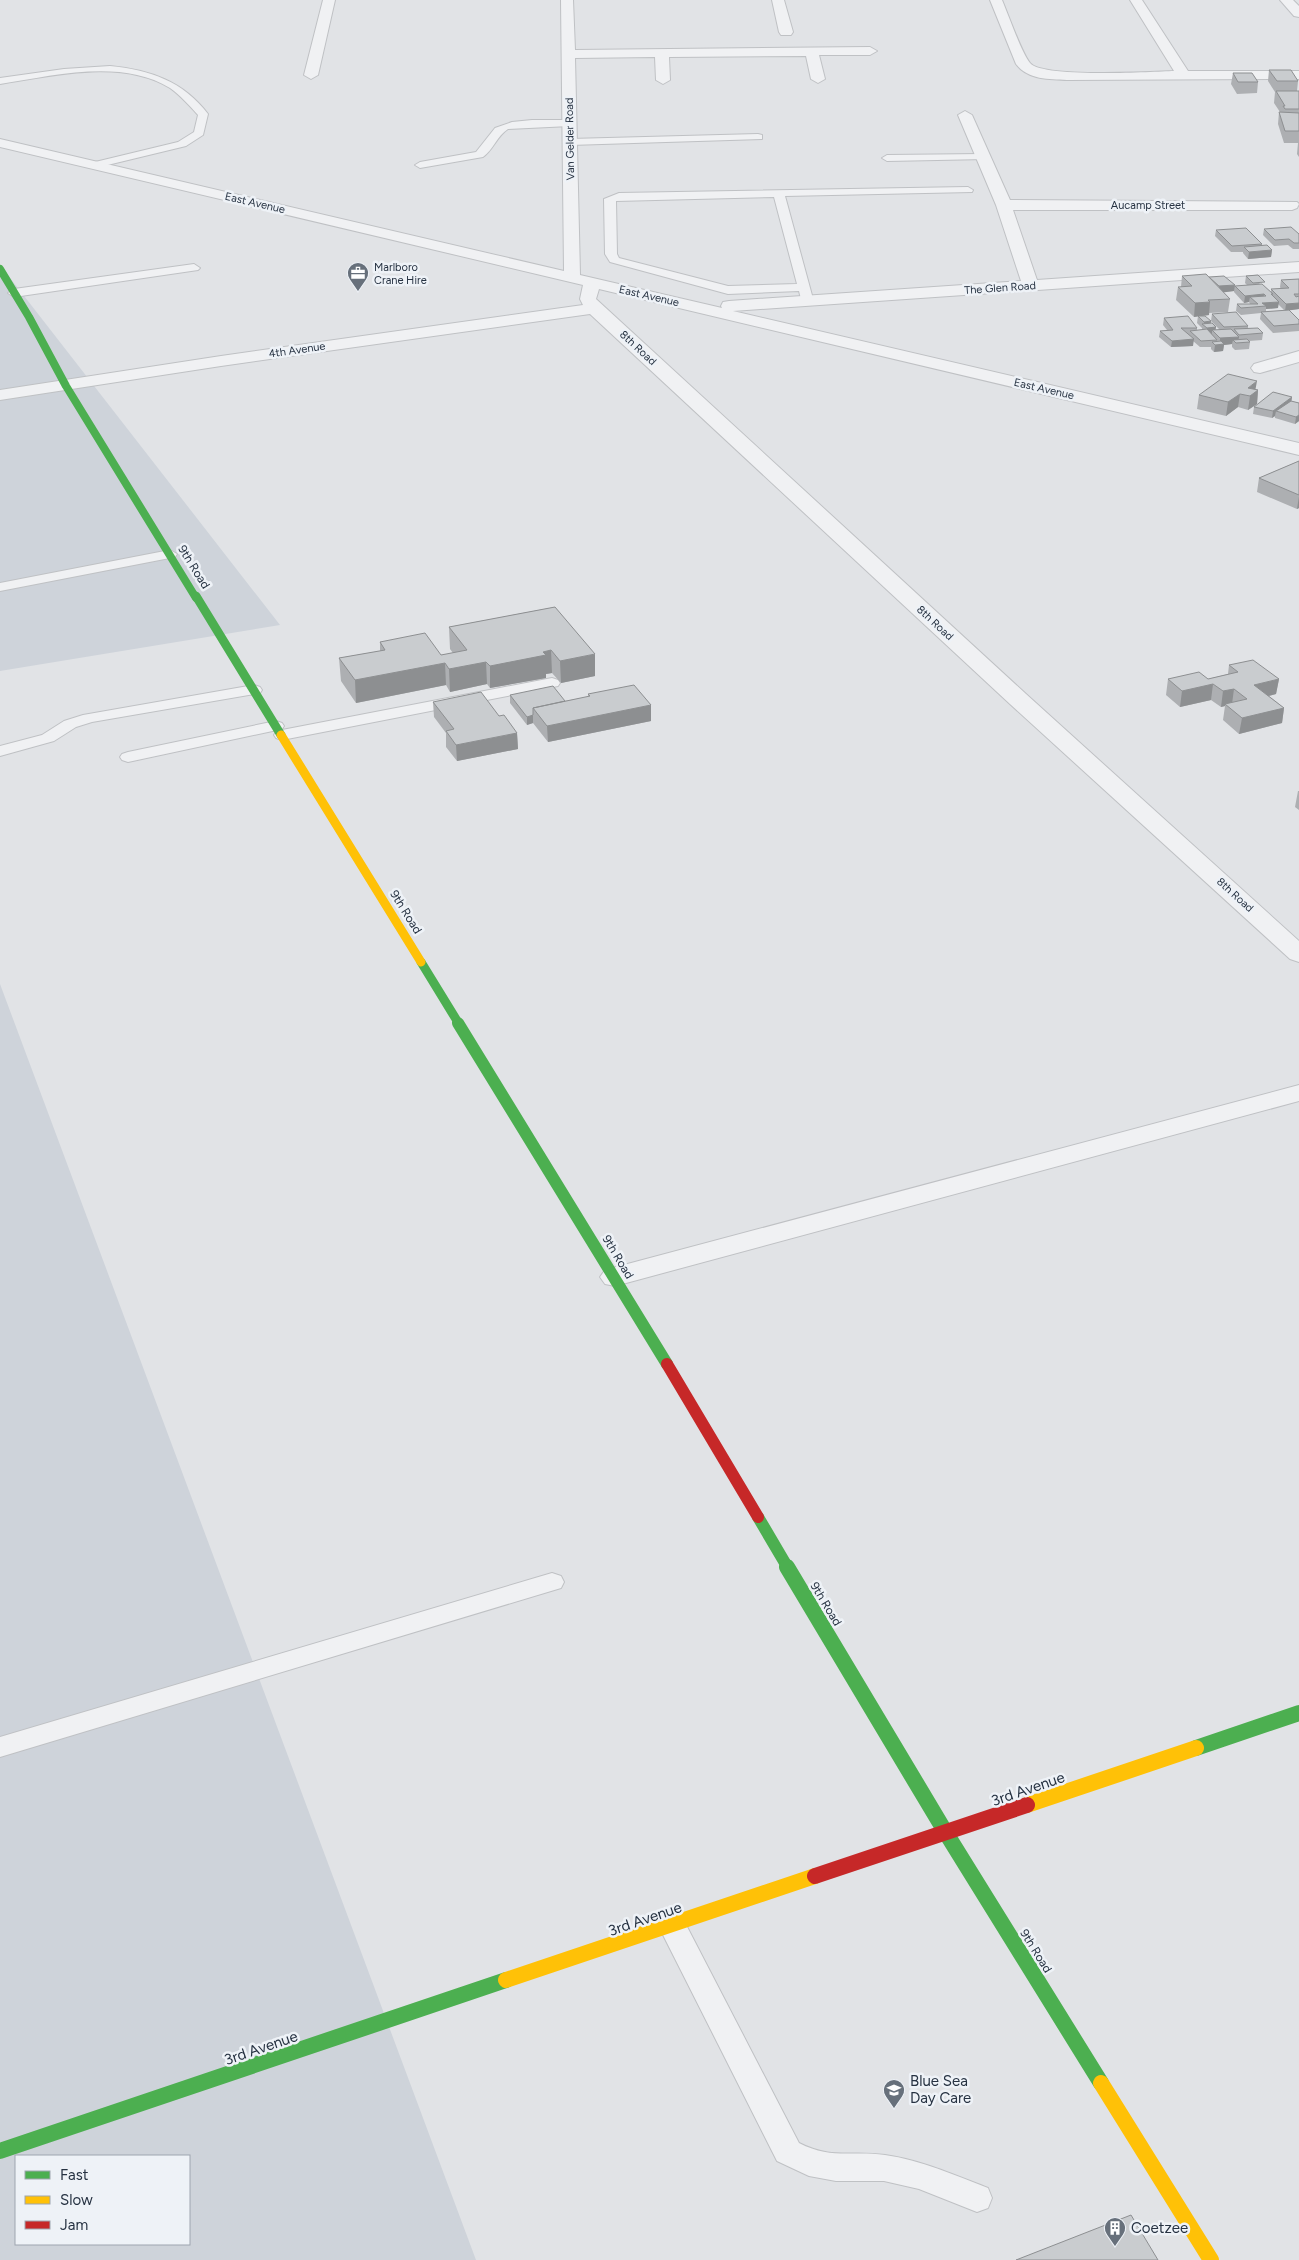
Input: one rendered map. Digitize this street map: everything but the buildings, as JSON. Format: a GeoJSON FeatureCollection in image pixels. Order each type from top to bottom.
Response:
{"type":"FeatureCollection","features":[{"type":"Feature","properties":{"kind":"main road","name":"9th Road"},"geometry":{"type":"LineString","coordinates":[[0,269],[66,386],[615,1277],[946,1833],[1211,2260]]}},
{"type":"Feature","properties":{"kind":"main road","name":"3rd Avenue"},"geometry":{"type":"LineString","coordinates":[[0,2152],[1299,1713]]}},
{"type":"Feature","properties":{"kind":"street"},"geometry":{"type":"LineString","coordinates":[[311,75],[330,0]]}},
{"type":"Feature","properties":{"kind":"street","name":"Van Gelder Road"},"geometry":{"type":"LineString","coordinates":[[567,0],[572,278]]}},
{"type":"Feature","properties":{"kind":"street"},"geometry":{"type":"LineString","coordinates":[[778,0],[786,32]]}},
{"type":"Feature","properties":{"kind":"street"},"geometry":{"type":"LineString","coordinates":[[996,0],[1023,64],[1034,72],[1067,76],[1299,75]]}},
{"type":"Feature","properties":{"kind":"street"},"geometry":{"type":"LineString","coordinates":[[1136,0],[1183,75]]}},
{"type":"Feature","properties":{"kind":"street"},"geometry":{"type":"LineString","coordinates":[[1286,0],[1299,13]]}},
{"type":"Feature","properties":{"kind":"street"},"geometry":{"type":"LineString","coordinates":[[568,54],[870,51]]}},
{"type":"Feature","properties":{"kind":"street"},"geometry":{"type":"LineString","coordinates":[[812,52],[818,79]]}},
{"type":"Feature","properties":{"kind":"street"},"geometry":{"type":"LineString","coordinates":[[662,53],[664,80]]}},
{"type":"Feature","properties":{"kind":"street"},"geometry":{"type":"LineString","coordinates":[[965,115],[1004,205],[1031,286]]}},
{"type":"Feature","properties":{"kind":"street","name":"East Avenue"},"geometry":{"type":"LineString","coordinates":[[0,143],[1299,449]]}},
{"type":"Feature","properties":{"kind":"street","name":"Aucamp Street"},"geometry":{"type":"LineString","coordinates":[[1004,205],[1292,205]]}},
{"type":"Feature","properties":{"kind":"street","name":"The Glen Road"},"geometry":{"type":"LineString","coordinates":[[702,308],[806,294],[1031,286],[1299,267]]}},
{"type":"Feature","properties":{"kind":"street"},"geometry":{"type":"LineString","coordinates":[[592,282],[588,299],[594,308]]}},
{"type":"Feature","properties":{"kind":"street","name":"4th Avenue"},"geometry":{"type":"LineString","coordinates":[[0,395],[594,308]]}},
{"type":"Feature","properties":{"kind":"street","name":"8th Road"},"geometry":{"type":"LineString","coordinates":[[594,308],[1018,699],[1299,954]]}},
{"type":"Feature","properties":{"kind":"street"},"geometry":{"type":"LineString","coordinates":[[1260,368],[1299,356]]}},
{"type":"Feature","properties":{"kind":"street"},"geometry":{"type":"LineString","coordinates":[[615,1277],[1299,1093]]}},
{"type":"Feature","properties":{"kind":"lane"},"geometry":{"type":"LineString","coordinates":[[0,81],[76,70],[130,72],[171,84],[203,114],[203,124],[200,133],[182,144],[95,165]]}},
{"type":"Feature","properties":{"kind":"lane"},"geometry":{"type":"LineString","coordinates":[[420,165],[479,155],[488,150],[497,132],[502,128],[516,125],[570,124]]}},
{"type":"Feature","properties":{"kind":"lane"},"geometry":{"type":"LineString","coordinates":[[570,142],[758,137]]}},
{"type":"Feature","properties":{"kind":"lane"},"geometry":{"type":"LineString","coordinates":[[887,158],[983,157]]}},
{"type":"Feature","properties":{"kind":"lane"},"geometry":{"type":"LineString","coordinates":[[779,193],[806,294],[722,289],[624,264],[614,260],[611,254],[610,199],[612,197],[779,193],[968,190]]}},
{"type":"Feature","properties":{"kind":"lane"},"geometry":{"type":"LineString","coordinates":[[14,293],[194,268]]}},
{"type":"Feature","properties":{"kind":"lane"},"geometry":{"type":"LineString","coordinates":[[0,587],[170,554]]}},
{"type":"Feature","properties":{"kind":"lane"},"geometry":{"type":"LineString","coordinates":[[128,757],[552,683]]}},
{"type":"Feature","properties":{"kind":"lane"},"geometry":{"type":"LineString","coordinates":[[0,751],[48,738],[70,724],[90,718],[254,690]]}},
{"type":"Feature","properties":{"kind":"lane"},"geometry":{"type":"LineString","coordinates":[[0,1746],[552,1582]]}},
{"type":"Feature","properties":{"kind":"lane"},"geometry":{"type":"LineString","coordinates":[[672,1925],[788,2152],[810,2163],[836,2168],[884,2168],[920,2176],[977,2198]]}},
{"type":"Feature","properties":{"kind":"shaded area"},"geometry":{"type":"Polygon","coordinates":[[[0,265],[280,625],[0,671],[0,265]]]}},
{"type":"Feature","properties":{"kind":"shaded area"},"geometry":{"type":"Polygon","coordinates":[[[0,984],[476,2260],[0,2260],[0,984]]]}},
{"type":"Feature","properties":{"kind":"traffic: fast"},"geometry":{"type":"LineString","coordinates":[[0,269],[29,317],[66,386],[281,735]]}},
{"type":"Feature","properties":{"kind":"traffic: fast"},"geometry":{"type":"LineString","coordinates":[[421,962],[667,1364]]}},
{"type":"Feature","properties":{"kind":"traffic: fast"},"geometry":{"type":"LineString","coordinates":[[758,1517],[946,1833],[1101,2083]]}},
{"type":"Feature","properties":{"kind":"traffic: fast"},"geometry":{"type":"LineString","coordinates":[[1196,1748],[1299,1713]]}},
{"type":"Feature","properties":{"kind":"traffic: fast"},"geometry":{"type":"LineString","coordinates":[[0,2151],[506,1980]]}},
{"type":"Feature","properties":{"kind":"traffic: slow"},"geometry":{"type":"LineString","coordinates":[[281,735],[421,962]]}},
{"type":"Feature","properties":{"kind":"traffic: slow"},"geometry":{"type":"LineString","coordinates":[[1027,1805],[1196,1748]]}},
{"type":"Feature","properties":{"kind":"traffic: slow"},"geometry":{"type":"LineString","coordinates":[[506,1980],[815,1876]]}},
{"type":"Feature","properties":{"kind":"traffic: slow"},"geometry":{"type":"LineString","coordinates":[[1101,2083],[1211,2260]]}},
{"type":"Feature","properties":{"kind":"traffic: jam"},"geometry":{"type":"LineString","coordinates":[[667,1364],[758,1517]]}},
{"type":"Feature","properties":{"kind":"traffic: jam"},"geometry":{"type":"LineString","coordinates":[[815,1876],[1027,1805]]}},
{"type":"Feature","properties":{"kind":"place","name":"Marlboro Crane Hire"},"geometry":{"type":"Point","coordinates":[358,292]}},
{"type":"Feature","properties":{"kind":"place","name":"Blue Sea Day Care"},"geometry":{"type":"Point","coordinates":[894,2109]}},
{"type":"Feature","properties":{"kind":"place","name":"Coetzee"},"geometry":{"type":"Point","coordinates":[1115,2247]}}]}
